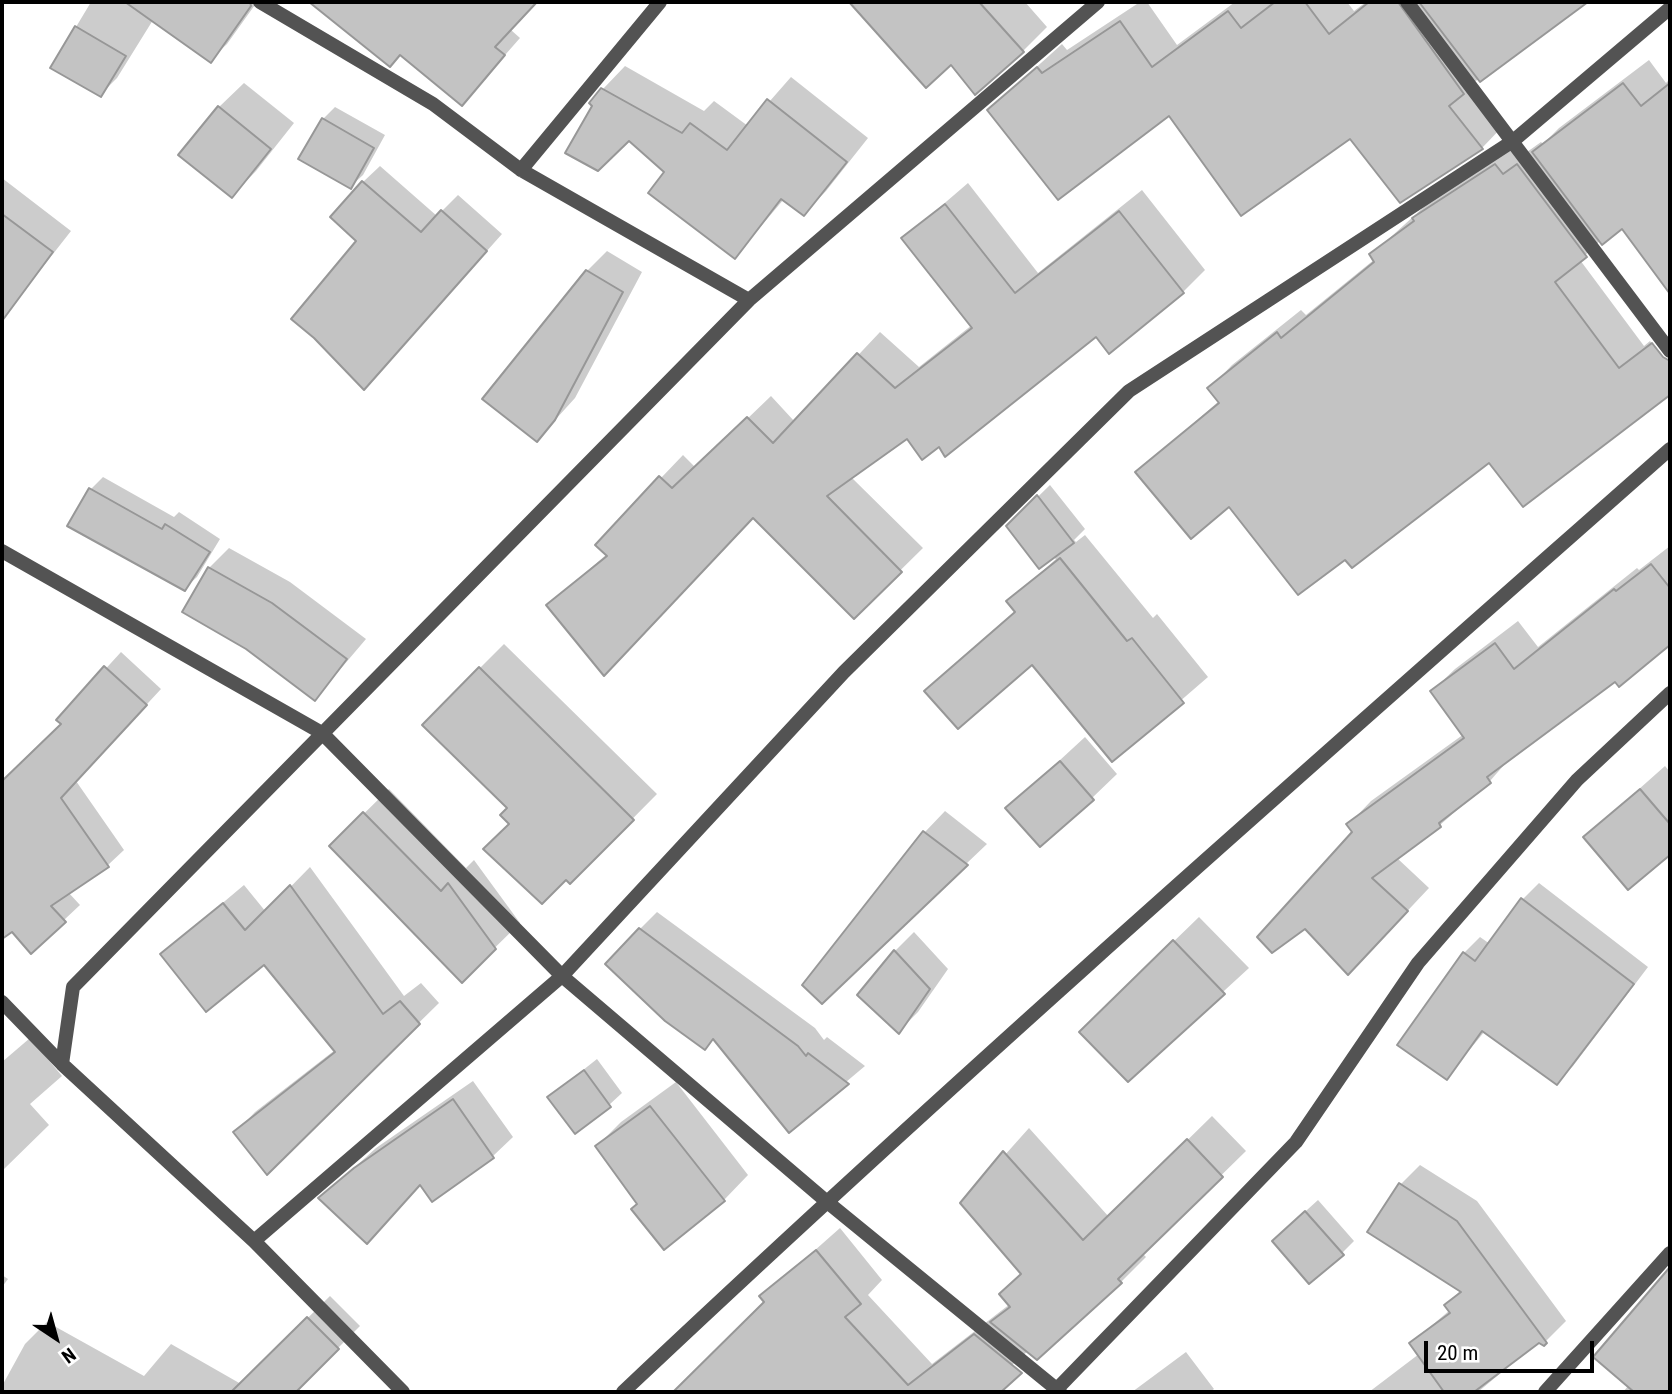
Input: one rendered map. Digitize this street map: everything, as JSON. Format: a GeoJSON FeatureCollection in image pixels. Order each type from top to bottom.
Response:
{"type":"FeatureCollection","features":[{"type":"Feature","properties":{"kind":"street"},"geometry":{"type":"LineString","coordinates":[[260,2],[433,104],[521,170],[749,300]]}},
{"type":"Feature","properties":{"kind":"street"},"geometry":{"type":"LineString","coordinates":[[521,170],[660,2]]}},
{"type":"Feature","properties":{"kind":"street"},"geometry":{"type":"LineString","coordinates":[[62,1064],[73,987],[749,300],[1098,2]]}},
{"type":"Feature","properties":{"kind":"street"},"geometry":{"type":"LineString","coordinates":[[1407,2],[1670,351]]}},
{"type":"Feature","properties":{"kind":"street"},"geometry":{"type":"LineString","coordinates":[[254,1241],[562,976],[844,673],[1129,391],[1513,141],[1670,8]]}},
{"type":"Feature","properties":{"kind":"street"},"geometry":{"type":"LineString","coordinates":[[623,1392],[1048,998],[1670,449]]}},
{"type":"Feature","properties":{"kind":"street"},"geometry":{"type":"LineString","coordinates":[[2,551],[322,733],[562,976],[826,1201],[1057,1391],[1296,1142],[1418,963],[1577,780],[1670,693]]}},
{"type":"Feature","properties":{"kind":"street"},"geometry":{"type":"LineString","coordinates":[[2,1002],[62,1064],[254,1241],[403,1392]]}},
{"type":"Feature","properties":{"kind":"street"},"geometry":{"type":"LineString","coordinates":[[1545,1392],[1670,1253]]}},
{"type":"Feature","properties":{"kind":"building"},"geometry":{"type":"Polygon","coordinates":[[[125,2],[250,2],[251,6],[211,63],[125,2]]]}},
{"type":"Feature","properties":{"kind":"building"},"geometry":{"type":"Polygon","coordinates":[[[309,2],[537,2],[495,47],[505,55],[462,106],[400,55],[390,67],[309,2]]]}},
{"type":"Feature","properties":{"kind":"building"},"geometry":{"type":"Polygon","coordinates":[[[849,2],[979,2],[1024,52],[975,95],[951,65],[926,88],[849,2]]]}},
{"type":"Feature","properties":{"kind":"building"},"geometry":{"type":"Polygon","coordinates":[[[1275,2],[1305,2],[1329,34],[1369,2],[1398,2],[1464,94],[1449,106],[1483,149],[1400,203],[1350,139],[1241,216],[1169,116],[1058,200],[987,110],[1037,67],[1042,73],[1120,21],[1152,67],[1228,11],[1241,28],[1275,2]]]}},
{"type":"Feature","properties":{"kind":"building"},"geometry":{"type":"Polygon","coordinates":[[[1419,2],[1588,2],[1480,82],[1419,2]]]}},
{"type":"Feature","properties":{"kind":"building"},"geometry":{"type":"Polygon","coordinates":[[[75,26],[126,56],[101,97],[50,68],[75,26]]]}},
{"type":"Feature","properties":{"kind":"building"},"geometry":{"type":"Polygon","coordinates":[[[1623,83],[1641,106],[1670,83],[1670,294],[1622,229],[1602,245],[1532,152],[1623,83]]]}},
{"type":"Feature","properties":{"kind":"building"},"geometry":{"type":"Polygon","coordinates":[[[601,88],[682,133],[690,123],[727,150],[767,99],[847,162],[804,216],[781,199],[735,259],[648,193],[664,172],[629,141],[598,171],[565,153],[592,106],[589,103],[601,88]]]}},
{"type":"Feature","properties":{"kind":"building"},"geometry":{"type":"Polygon","coordinates":[[[218,106],[271,149],[232,198],[178,155],[218,106]]]}},
{"type":"Feature","properties":{"kind":"building"},"geometry":{"type":"Polygon","coordinates":[[[322,118],[374,148],[351,189],[298,159],[322,118]]]}},
{"type":"Feature","properties":{"kind":"building"},"geometry":{"type":"Polygon","coordinates":[[[1495,164],[1503,174],[1517,164],[1587,257],[1555,282],[1619,368],[1652,343],[1663,357],[1670,361],[1670,395],[1523,507],[1489,463],[1352,568],[1345,560],[1298,595],[1229,507],[1191,539],[1135,472],[1219,403],[1207,388],[1277,332],[1281,338],[1374,262],[1369,254],[1414,221],[1412,218],[1495,164]]]}},
{"type":"Feature","properties":{"kind":"building"},"geometry":{"type":"Polygon","coordinates":[[[362,181],[421,232],[441,210],[487,251],[364,390],[314,338],[291,319],[356,241],[330,217],[362,181]]]}},
{"type":"Feature","properties":{"kind":"building"},"geometry":{"type":"Polygon","coordinates":[[[945,204],[1015,293],[1119,211],[1184,293],[1109,354],[1096,337],[945,457],[939,447],[922,460],[907,439],[827,496],[902,572],[854,619],[753,518],[604,676],[546,605],[607,556],[595,545],[659,476],[672,488],[747,417],[773,443],[857,353],[895,388],[972,328],[901,238],[945,204]]]}},
{"type":"Feature","properties":{"kind":"building"},"geometry":{"type":"Polygon","coordinates":[[[2,214],[53,252],[2,321],[2,214]]]}},
{"type":"Feature","properties":{"kind":"building"},"geometry":{"type":"Polygon","coordinates":[[[586,270],[623,292],[555,420],[537,442],[482,399],[586,270]]]}},
{"type":"Feature","properties":{"kind":"building"},"geometry":{"type":"Polygon","coordinates":[[[89,488],[162,529],[165,524],[210,552],[185,591],[67,526],[89,488]]]}},
{"type":"Feature","properties":{"kind":"building"},"geometry":{"type":"Polygon","coordinates":[[[1037,495],[1074,543],[1039,569],[1006,526],[1037,495]]]}},
{"type":"Feature","properties":{"kind":"building"},"geometry":{"type":"Polygon","coordinates":[[[1060,558],[1127,641],[1132,638],[1184,703],[1112,762],[1032,665],[958,729],[924,691],[1015,612],[1006,601],[1060,558]]]}},
{"type":"Feature","properties":{"kind":"building"},"geometry":{"type":"Polygon","coordinates":[[[1651,564],[1670,588],[1670,645],[1619,687],[1615,682],[1487,777],[1491,783],[1439,823],[1441,827],[1372,878],[1408,911],[1348,975],[1305,929],[1272,953],[1257,937],[1352,832],[1346,824],[1464,738],[1430,691],[1495,643],[1514,669],[1614,589],[1616,591],[1651,564]]]}},
{"type":"Feature","properties":{"kind":"building"},"geometry":{"type":"Polygon","coordinates":[[[208,567],[272,603],[347,659],[315,701],[246,649],[182,612],[208,567]]]}},
{"type":"Feature","properties":{"kind":"building"},"geometry":{"type":"Polygon","coordinates":[[[104,666],[147,705],[61,798],[109,867],[51,906],[66,922],[31,954],[12,932],[2,939],[2,781],[61,724],[56,720],[104,666]]]}},
{"type":"Feature","properties":{"kind":"building"},"geometry":{"type":"Polygon","coordinates":[[[479,667],[634,820],[570,884],[566,880],[542,904],[483,849],[509,824],[500,815],[507,808],[422,725],[479,667]]]}},
{"type":"Feature","properties":{"kind":"building"},"geometry":{"type":"Polygon","coordinates":[[[1060,761],[1094,800],[1040,847],[1005,808],[1060,761]]]}},
{"type":"Feature","properties":{"kind":"building"},"geometry":{"type":"Polygon","coordinates":[[[1640,789],[1670,824],[1670,855],[1628,890],[1583,837],[1640,789]]]}},
{"type":"Feature","properties":{"kind":"building"},"geometry":{"type":"Polygon","coordinates":[[[363,812],[441,891],[448,883],[496,949],[462,983],[329,846],[363,812]]]}},
{"type":"Feature","properties":{"kind":"building"},"geometry":{"type":"Polygon","coordinates":[[[923,831],[968,865],[822,1004],[802,985],[923,831]]]}},
{"type":"Feature","properties":{"kind":"building"},"geometry":{"type":"Polygon","coordinates":[[[290,885],[383,1014],[400,1001],[420,1024],[267,1175],[233,1132],[335,1052],[264,965],[206,1012],[160,954],[223,903],[245,930],[290,885]]]}},
{"type":"Feature","properties":{"kind":"building"},"geometry":{"type":"Polygon","coordinates":[[[1521,898],[1634,984],[1557,1085],[1482,1031],[1447,1080],[1397,1045],[1463,952],[1475,961],[1521,898]]]}},
{"type":"Feature","properties":{"kind":"building"},"geometry":{"type":"Polygon","coordinates":[[[639,928],[798,1046],[806,1056],[808,1053],[849,1084],[789,1133],[713,1039],[705,1050],[665,1021],[605,964],[639,928]]]}},
{"type":"Feature","properties":{"kind":"building"},"geometry":{"type":"Polygon","coordinates":[[[1173,940],[1225,994],[1128,1082],[1079,1032],[1173,940]]]}},
{"type":"Feature","properties":{"kind":"building"},"geometry":{"type":"Polygon","coordinates":[[[894,950],[930,989],[899,1034],[857,995],[894,950]]]}},
{"type":"Feature","properties":{"kind":"building"},"geometry":{"type":"Polygon","coordinates":[[[584,1070],[611,1107],[575,1134],[547,1097],[584,1070]]]}},
{"type":"Feature","properties":{"kind":"building"},"geometry":{"type":"Polygon","coordinates":[[[453,1099],[494,1158],[432,1202],[420,1185],[367,1244],[318,1198],[354,1168],[453,1099]]]}},
{"type":"Feature","properties":{"kind":"building"},"geometry":{"type":"Polygon","coordinates":[[[650,1106],[725,1201],[664,1250],[631,1209],[637,1204],[595,1146],[650,1106]]]}},
{"type":"Feature","properties":{"kind":"building"},"geometry":{"type":"Polygon","coordinates":[[[1187,1139],[1223,1177],[1118,1279],[1122,1283],[1037,1360],[990,1322],[1010,1307],[999,1294],[1021,1274],[960,1203],[1003,1151],[1083,1240],[1187,1139]]]}},
{"type":"Feature","properties":{"kind":"building"},"geometry":{"type":"Polygon","coordinates":[[[1399,1183],[1457,1221],[1547,1343],[1544,1346],[1539,1343],[1474,1392],[1444,1392],[1409,1343],[1450,1313],[1444,1305],[1461,1292],[1367,1232],[1399,1183]]]}},
{"type":"Feature","properties":{"kind":"building"},"geometry":{"type":"Polygon","coordinates":[[[1305,1211],[1344,1255],[1309,1284],[1272,1241],[1305,1211]]]}},
{"type":"Feature","properties":{"kind":"building"},"geometry":{"type":"Polygon","coordinates":[[[816,1250],[861,1304],[845,1317],[908,1385],[974,1334],[1022,1373],[1001,1392],[673,1392],[764,1302],[759,1296],[816,1250]]]}},
{"type":"Feature","properties":{"kind":"building"},"geometry":{"type":"Polygon","coordinates":[[[1670,1267],[1670,1392],[1634,1392],[1593,1357],[1670,1267]]]}},
{"type":"Feature","properties":{"kind":"building"},"geometry":{"type":"Polygon","coordinates":[[[307,1317],[339,1349],[296,1392],[231,1392],[307,1317]]]}}]}
